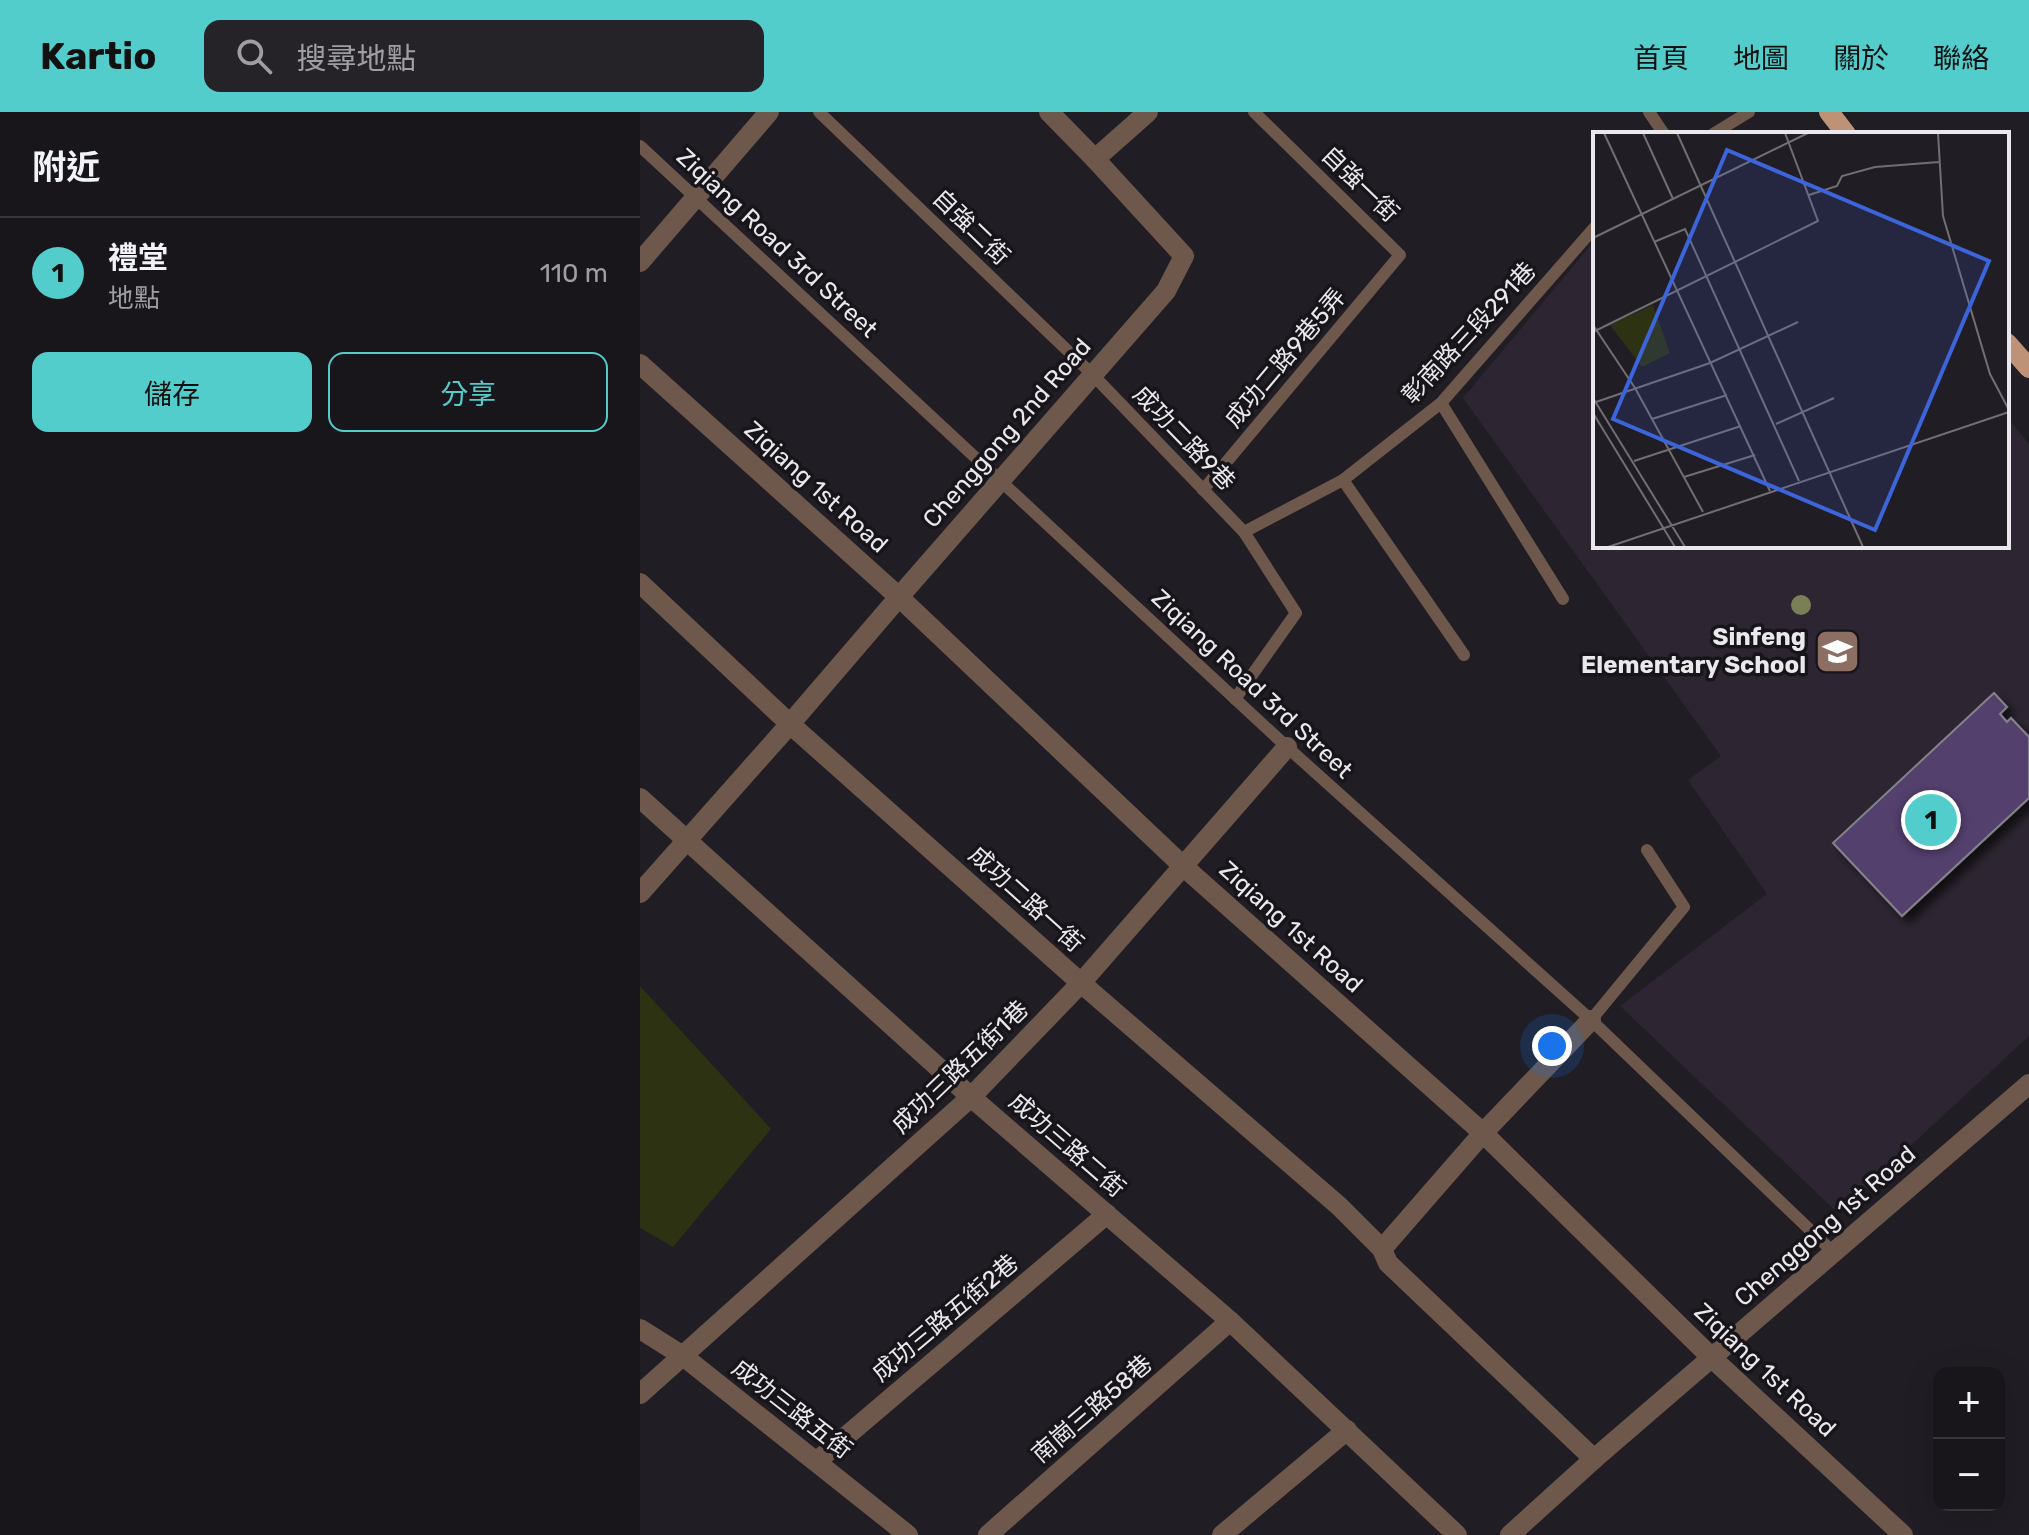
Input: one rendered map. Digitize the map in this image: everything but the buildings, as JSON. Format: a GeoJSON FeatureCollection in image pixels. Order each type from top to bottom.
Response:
{"type":"FeatureCollection","features":[{"type":"Feature","properties":{"kind":"main road"},"geometry":{"type":"LineString","coordinates":[[1829,112],[1844,132]]}},
{"type":"Feature","properties":{"kind":"main road"},"geometry":{"type":"LineString","coordinates":[[2009,345],[2029,368]]}},
{"type":"Feature","properties":{"kind":"street"},"geometry":{"type":"LineString","coordinates":[[640,262],[769,112]]}},
{"type":"Feature","properties":{"kind":"street"},"geometry":{"type":"LineString","coordinates":[[1049,112],[1095,159],[1148,112]]}},
{"type":"Feature","properties":{"kind":"street","name":"Chenggong 2nd Road"},"geometry":{"type":"LineString","coordinates":[[640,893],[1166,291],[1184,256],[1095,159]]}},
{"type":"Feature","properties":{"kind":"street","name":"Ziqiang 1st Road"},"geometry":{"type":"LineString","coordinates":[[640,364],[899,597],[1183,866],[1483,1133],[1712,1358],[1903,1535]]}},
{"type":"Feature","properties":{"kind":"street","name":"成功二路一街"},"geometry":{"type":"LineString","coordinates":[[640,583],[790,724],[1081,983],[1339,1206],[1382,1249],[1388,1263],[1594,1459]]}},
{"type":"Feature","properties":{"kind":"street","name":"成功三路五街1巷"},"geometry":{"type":"LineString","coordinates":[[640,1394],[971,1097],[1081,983],[1287,747]]}},
{"type":"Feature","properties":{"kind":"street","name":"成功三路二街"},"geometry":{"type":"LineString","coordinates":[[640,798],[971,1097],[1230,1321],[1457,1535]]}},
{"type":"Feature","properties":{"kind":"street"},"geometry":{"type":"LineString","coordinates":[[1382,1249],[1483,1133],[1591,1020]]}},
{"type":"Feature","properties":{"kind":"street","name":"Chenggong 1st Road"},"geometry":{"type":"LineString","coordinates":[[1510,1535],[2029,1084]]}},
{"type":"Feature","properties":{"kind":"street","name":"成功三路五街2巷"},"geometry":{"type":"LineString","coordinates":[[817,1461],[1107,1214]]}},
{"type":"Feature","properties":{"kind":"street","name":"南崗三路58巷"},"geometry":{"type":"LineString","coordinates":[[988,1535],[1230,1321]]}},
{"type":"Feature","properties":{"kind":"street","name":"成功三路五街"},"geometry":{"type":"LineString","coordinates":[[640,1329],[683,1356],[908,1535]]}},
{"type":"Feature","properties":{"kind":"street"},"geometry":{"type":"LineString","coordinates":[[1222,1535],[1347,1430]]}},
{"type":"Feature","properties":{"kind":"lane","name":"自強二街"},"geometry":{"type":"LineString","coordinates":[[819,112],[1093,375]]}},
{"type":"Feature","properties":{"kind":"lane","name":"自強一街"},"geometry":{"type":"LineString","coordinates":[[1254,112],[1400,255]]}},
{"type":"Feature","properties":{"kind":"lane"},"geometry":{"type":"LineString","coordinates":[[1649,112],[1663,132]]}},
{"type":"Feature","properties":{"kind":"lane"},"geometry":{"type":"LineString","coordinates":[[1716,132],[1749,112]]}},
{"type":"Feature","properties":{"kind":"lane","name":"Ziqiang Road 3rd Street"},"geometry":{"type":"LineString","coordinates":[[640,146],[1287,747],[1591,1020],[1834,1253]]}},
{"type":"Feature","properties":{"kind":"lane","name":"彰南路三段291巷"},"geometry":{"type":"LineString","coordinates":[[1244,532],[1343,480],[1441,403],[1593,229]]}},
{"type":"Feature","properties":{"kind":"lane","name":"成功二路9巷5弄"},"geometry":{"type":"LineString","coordinates":[[1203,490],[1400,255]]}},
{"type":"Feature","properties":{"kind":"lane","name":"成功二路9巷"},"geometry":{"type":"LineString","coordinates":[[1093,375],[1244,532],[1296,613],[1235,699]]}},
{"type":"Feature","properties":{"kind":"lane"},"geometry":{"type":"LineString","coordinates":[[1441,403],[1563,599]]}},
{"type":"Feature","properties":{"kind":"lane"},"geometry":{"type":"LineString","coordinates":[[1343,480],[1464,655]]}},
{"type":"Feature","properties":{"kind":"lane"},"geometry":{"type":"LineString","coordinates":[[1591,1020],[1684,907],[1647,850]]}},
{"type":"Feature","properties":{"kind":"shaded area","name":"Sinfeng Elementary School"},"geometry":{"type":"Polygon","coordinates":[[[1593,242],[1593,548],[2009,548],[2009,419],[2029,444],[2029,1036],[1838,1213],[1620,1006],[1767,894],[1688,780],[1721,756],[1463,398],[1593,242]]]}},
{"type":"Feature","properties":{"kind":"green space"},"geometry":{"type":"Polygon","coordinates":[[[640,986],[771,1129],[673,1247],[640,1228],[640,986]]]}},
{"type":"Feature","properties":{"kind":"place","name":"Sinfeng Elementary School"},"geometry":{"type":"Point","coordinates":[1837,651]}},
{"type":"Feature","properties":{"kind":"place","name":"禮堂"},"geometry":{"type":"Point","coordinates":[1931,820]}}]}
